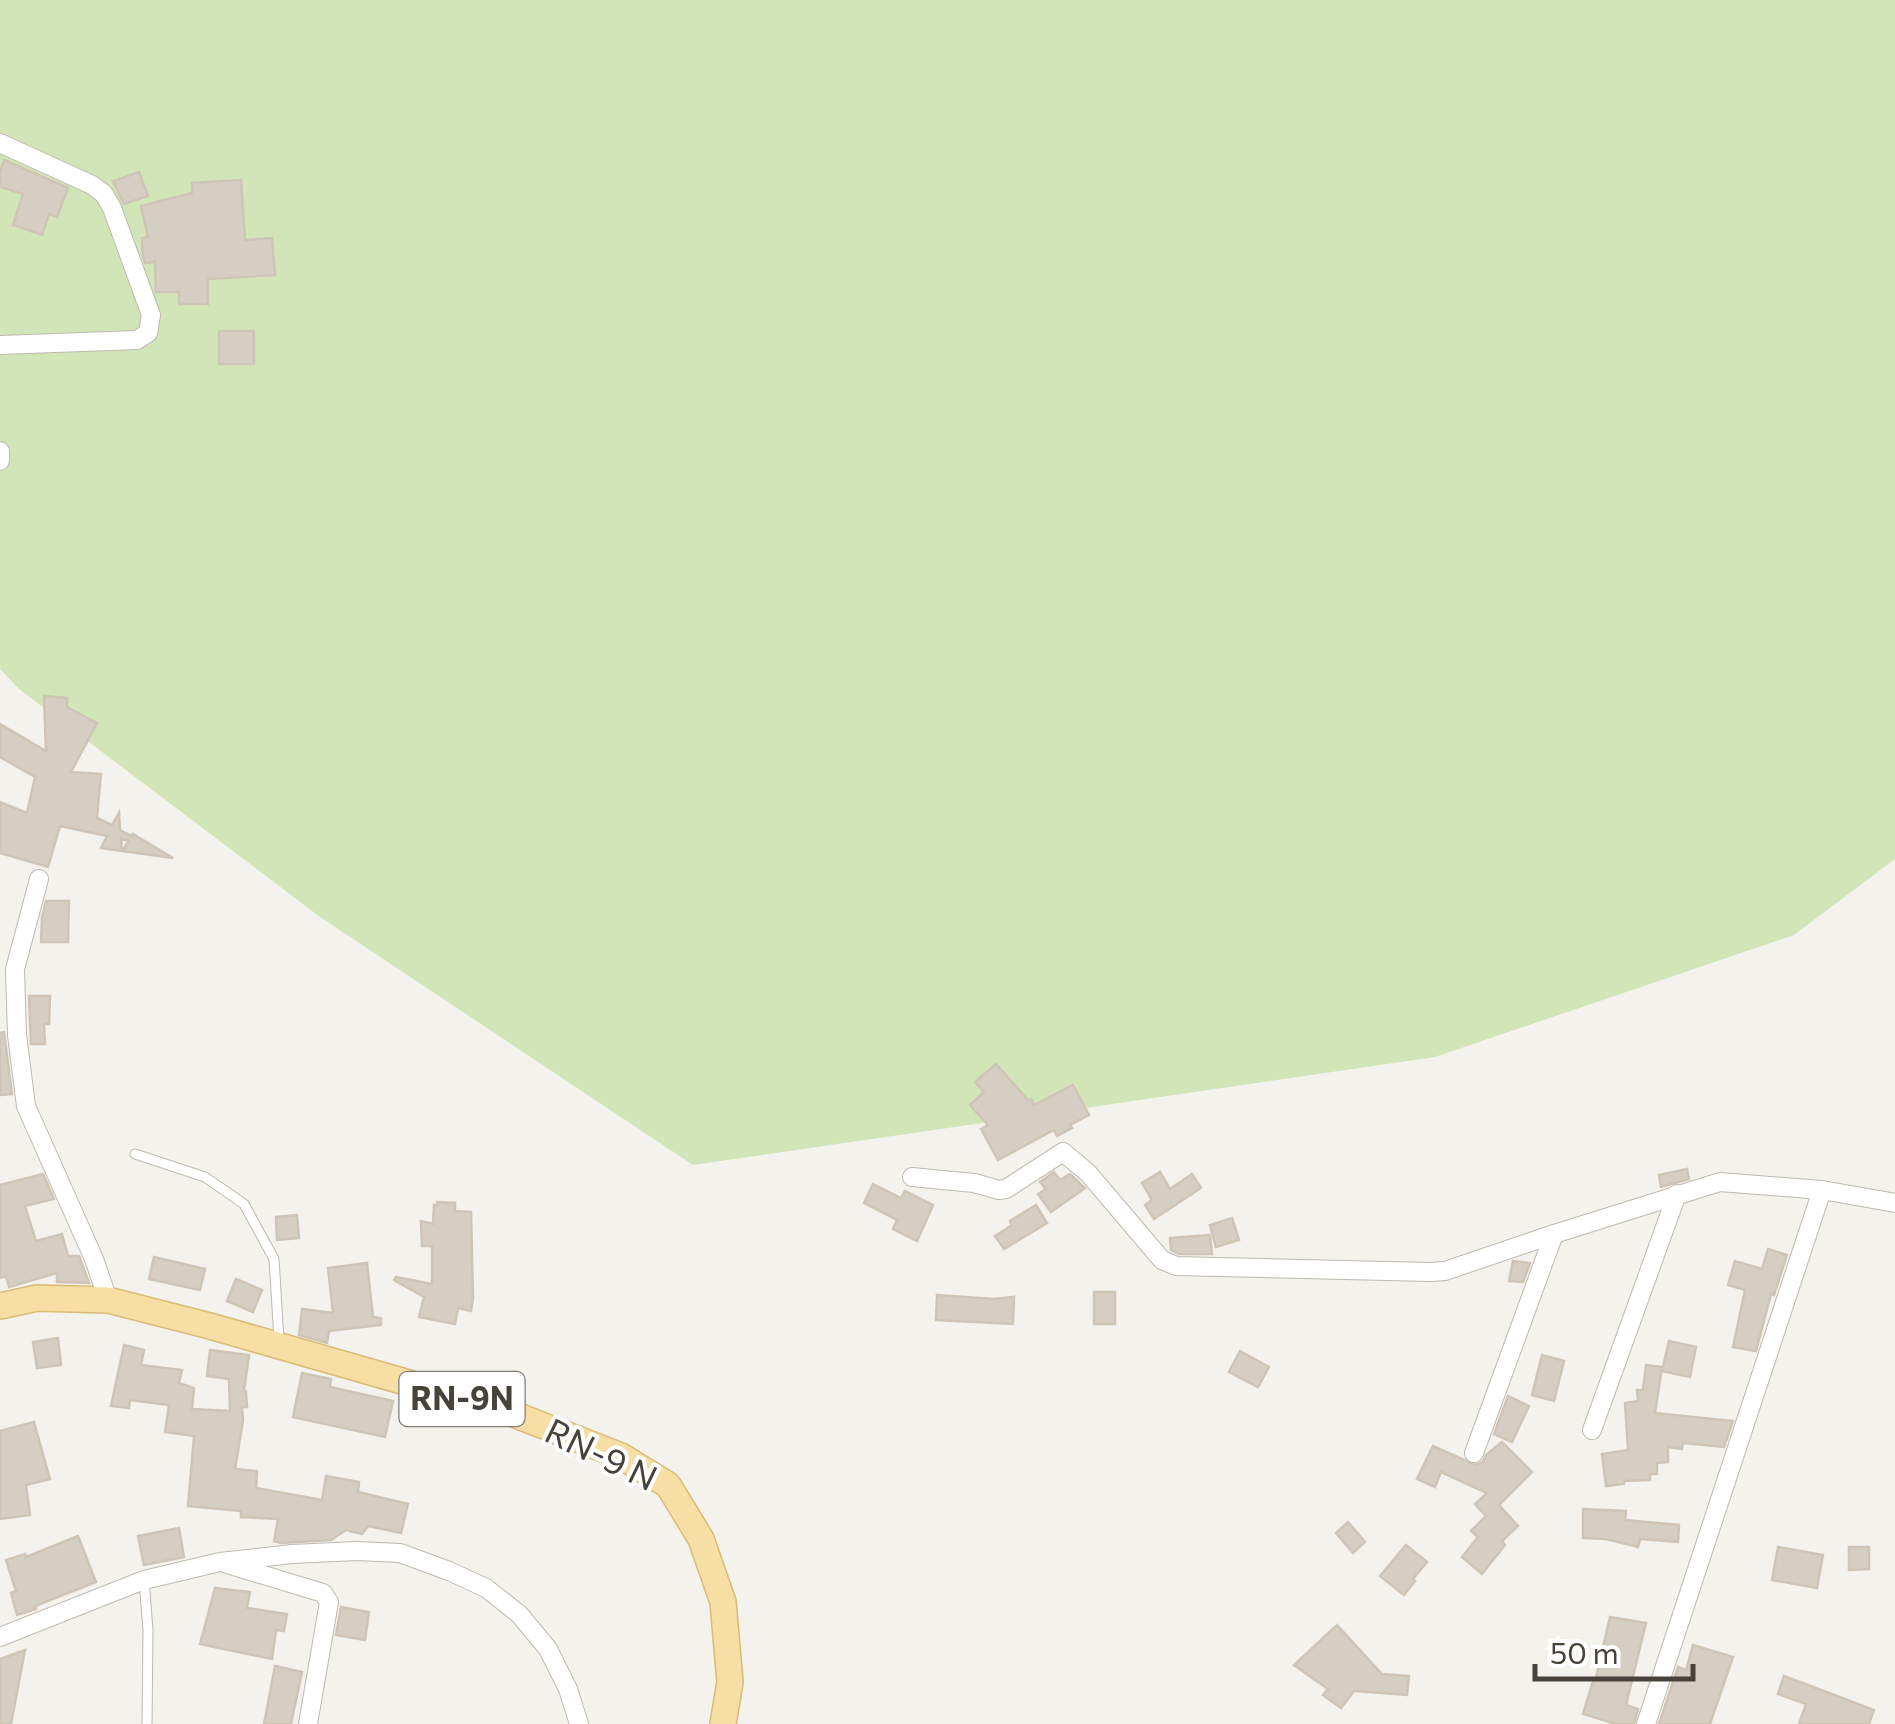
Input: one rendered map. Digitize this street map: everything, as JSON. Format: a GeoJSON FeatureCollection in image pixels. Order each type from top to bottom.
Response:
{"type":"FeatureCollection","features":[{"type":"Feature","properties":{"kind":"main road","name":"RN-9 N"},"geometry":{"type":"LineString","coordinates":[[0,1306],[37,1298],[108,1300],[503,1410],[621,1456],[668,1485],[701,1539],[722,1602],[730,1682],[723,1724]]}},
{"type":"Feature","properties":{"kind":"street"},"geometry":{"type":"LineString","coordinates":[[0,143],[104,194],[151,315],[148,333],[137,340],[0,345]]}},
{"type":"Feature","properties":{"kind":"street"},"geometry":{"type":"LineString","coordinates":[[0,452],[0,461]]}},
{"type":"Feature","properties":{"kind":"street"},"geometry":{"type":"LineString","coordinates":[[39,878],[15,970],[17,1035],[26,1106],[94,1259],[108,1300]]}},
{"type":"Feature","properties":{"kind":"street"},"geometry":{"type":"LineString","coordinates":[[912,1177],[1006,1189],[1063,1152],[1088,1173],[1162,1260],[1176,1266],[1445,1271],[1720,1182],[1822,1190],[1895,1203]]}},
{"type":"Feature","properties":{"kind":"street"},"geometry":{"type":"LineString","coordinates":[[1646,1724],[1822,1190]]}},
{"type":"Feature","properties":{"kind":"street"},"geometry":{"type":"LineString","coordinates":[[1592,1430],[1677,1194]]}},
{"type":"Feature","properties":{"kind":"street"},"geometry":{"type":"LineString","coordinates":[[1474,1453],[1554,1234]]}},
{"type":"Feature","properties":{"kind":"street"},"geometry":{"type":"LineString","coordinates":[[0,1637],[144,1580],[220,1562],[292,1554],[400,1553],[486,1588],[519,1614],[548,1649],[568,1689],[579,1724]]}},
{"type":"Feature","properties":{"kind":"street"},"geometry":{"type":"LineString","coordinates":[[220,1562],[322,1593],[329,1602],[308,1724]]}},
{"type":"Feature","properties":{"kind":"lane"},"geometry":{"type":"LineString","coordinates":[[136,1154],[204,1176],[244,1204],[274,1259],[280,1348]]}},
{"type":"Feature","properties":{"kind":"lane"},"geometry":{"type":"LineString","coordinates":[[144,1580],[147,1724]]}},
{"type":"Feature","properties":{"kind":"green space"},"geometry":{"type":"Polygon","coordinates":[[[0,0],[1895,0],[1895,859],[1794,935],[1435,1057],[693,1165],[320,917],[19,689],[0,669],[0,0]]]}},
{"type":"Feature","properties":{"kind":"building"},"geometry":{"type":"Polygon","coordinates":[[[4,160],[68,188],[57,217],[49,214],[42,235],[13,225],[23,194],[0,187],[4,160]]]}},
{"type":"Feature","properties":{"kind":"building"},"geometry":{"type":"Polygon","coordinates":[[[139,172],[148,196],[124,204],[113,181],[139,172]]]}},
{"type":"Feature","properties":{"kind":"building"},"geometry":{"type":"Polygon","coordinates":[[[241,180],[245,240],[272,238],[275,275],[208,279],[208,304],[179,304],[179,292],[156,292],[155,262],[145,263],[143,256],[142,238],[148,237],[141,206],[192,193],[192,183],[241,180]]]}},
{"type":"Feature","properties":{"kind":"building"},"geometry":{"type":"Polygon","coordinates":[[[219,331],[254,331],[254,364],[219,364],[219,331]]]}},
{"type":"Feature","properties":{"kind":"building"},"geometry":{"type":"Polygon","coordinates":[[[44,696],[67,698],[67,707],[97,723],[71,772],[101,774],[97,818],[112,825],[119,813],[120,830],[173,858],[122,851],[101,848],[107,836],[60,826],[48,867],[0,853],[0,802],[27,813],[35,777],[0,757],[0,724],[46,751],[44,696]]]}},
{"type":"Feature","properties":{"kind":"building"},"geometry":{"type":"Polygon","coordinates":[[[46,901],[69,901],[68,942],[41,942],[46,901]]]}},
{"type":"Feature","properties":{"kind":"building"},"geometry":{"type":"Polygon","coordinates":[[[29,996],[50,996],[49,1024],[44,1024],[45,1044],[31,1044],[29,996]]]}},
{"type":"Feature","properties":{"kind":"building"},"geometry":{"type":"Polygon","coordinates":[[[4,1032],[12,1094],[0,1095],[0,1033],[4,1032]]]}},
{"type":"Feature","properties":{"kind":"building"},"geometry":{"type":"Polygon","coordinates":[[[996,1064],[1034,1105],[1073,1085],[1089,1115],[1057,1136],[1054,1130],[998,1160],[981,1129],[988,1125],[970,1105],[984,1092],[975,1082],[996,1064]]]}},
{"type":"Feature","properties":{"kind":"building"},"geometry":{"type":"Polygon","coordinates":[[[1687,1169],[1689,1179],[1661,1187],[1659,1175],[1687,1169]]]}},
{"type":"Feature","properties":{"kind":"building"},"geometry":{"type":"Polygon","coordinates":[[[1054,1172],[1060,1180],[1070,1174],[1085,1188],[1051,1212],[1038,1194],[1046,1189],[1040,1182],[1054,1172]]]}},
{"type":"Feature","properties":{"kind":"building"},"geometry":{"type":"Polygon","coordinates":[[[1160,1172],[1170,1189],[1192,1174],[1201,1188],[1154,1219],[1145,1205],[1152,1200],[1142,1183],[1160,1172]]]}},
{"type":"Feature","properties":{"kind":"building"},"geometry":{"type":"Polygon","coordinates":[[[43,1174],[54,1199],[25,1206],[36,1241],[62,1234],[68,1256],[79,1256],[89,1283],[57,1282],[57,1273],[9,1287],[6,1276],[0,1278],[0,1185],[43,1174]]]}},
{"type":"Feature","properties":{"kind":"building"},"geometry":{"type":"Polygon","coordinates":[[[873,1184],[901,1198],[905,1191],[933,1205],[917,1241],[893,1229],[897,1220],[864,1203],[873,1184]]]}},
{"type":"Feature","properties":{"kind":"building"},"geometry":{"type":"Polygon","coordinates":[[[437,1202],[455,1203],[455,1211],[471,1212],[473,1298],[471,1311],[458,1308],[455,1324],[419,1317],[424,1297],[394,1280],[396,1277],[432,1284],[432,1246],[422,1246],[421,1221],[433,1224],[437,1202]]]}},
{"type":"Feature","properties":{"kind":"building"},"geometry":{"type":"Polygon","coordinates":[[[1036,1205],[1047,1223],[1004,1249],[995,1236],[1036,1205]]]}},
{"type":"Feature","properties":{"kind":"building"},"geometry":{"type":"Polygon","coordinates":[[[297,1215],[299,1238],[277,1240],[276,1217],[297,1215]]]}},
{"type":"Feature","properties":{"kind":"building"},"geometry":{"type":"Polygon","coordinates":[[[1232,1218],[1239,1240],[1216,1247],[1210,1225],[1232,1218]]]}},
{"type":"Feature","properties":{"kind":"building"},"geometry":{"type":"Polygon","coordinates":[[[1210,1235],[1212,1254],[1179,1254],[1171,1250],[1170,1238],[1210,1235]]]}},
{"type":"Feature","properties":{"kind":"building"},"geometry":{"type":"Polygon","coordinates":[[[1768,1249],[1787,1255],[1774,1295],[1771,1294],[1756,1351],[1733,1347],[1745,1290],[1728,1285],[1735,1261],[1762,1269],[1768,1249]]]}},
{"type":"Feature","properties":{"kind":"building"},"geometry":{"type":"Polygon","coordinates":[[[154,1257],[205,1269],[200,1290],[149,1279],[154,1257]]]}},
{"type":"Feature","properties":{"kind":"building"},"geometry":{"type":"Polygon","coordinates":[[[1513,1261],[1530,1263],[1523,1282],[1509,1281],[1513,1261]]]}},
{"type":"Feature","properties":{"kind":"building"},"geometry":{"type":"Polygon","coordinates":[[[367,1263],[373,1317],[381,1318],[381,1325],[329,1331],[327,1343],[299,1335],[302,1309],[333,1313],[328,1268],[367,1263]]]}},
{"type":"Feature","properties":{"kind":"building"},"geometry":{"type":"Polygon","coordinates":[[[236,1279],[262,1290],[253,1312],[227,1301],[236,1279]]]}},
{"type":"Feature","properties":{"kind":"building"},"geometry":{"type":"Polygon","coordinates":[[[1094,1292],[1115,1292],[1115,1324],[1094,1324],[1094,1292]]]}},
{"type":"Feature","properties":{"kind":"building"},"geometry":{"type":"Polygon","coordinates":[[[937,1295],[1014,1297],[1013,1324],[936,1320],[937,1295]]]}},
{"type":"Feature","properties":{"kind":"building"},"geometry":{"type":"Polygon","coordinates":[[[58,1338],[61,1365],[37,1368],[33,1342],[58,1338]]]}},
{"type":"Feature","properties":{"kind":"building"},"geometry":{"type":"Polygon","coordinates":[[[1669,1341],[1696,1347],[1690,1377],[1662,1371],[1669,1341]]]}},
{"type":"Feature","properties":{"kind":"building"},"geometry":{"type":"Polygon","coordinates":[[[124,1345],[144,1350],[141,1365],[182,1370],[179,1383],[194,1388],[192,1409],[230,1411],[229,1379],[207,1376],[210,1350],[249,1355],[244,1391],[247,1407],[242,1407],[235,1469],[257,1471],[256,1488],[322,1500],[326,1476],[359,1482],[358,1492],[408,1504],[401,1533],[368,1526],[362,1534],[346,1530],[331,1540],[281,1543],[274,1541],[278,1519],[241,1517],[241,1511],[188,1506],[194,1436],[165,1432],[169,1405],[130,1400],[129,1408],[111,1406],[124,1345]]]}},
{"type":"Feature","properties":{"kind":"building"},"geometry":{"type":"Polygon","coordinates":[[[1240,1351],[1269,1367],[1258,1387],[1229,1372],[1240,1351]]]}},
{"type":"Feature","properties":{"kind":"building"},"geometry":{"type":"Polygon","coordinates":[[[1542,1355],[1564,1361],[1554,1401],[1532,1395],[1542,1355]]]}},
{"type":"Feature","properties":{"kind":"building"},"geometry":{"type":"Polygon","coordinates":[[[1646,1365],[1662,1367],[1655,1413],[1733,1421],[1724,1447],[1683,1443],[1682,1449],[1668,1447],[1668,1462],[1657,1463],[1657,1474],[1650,1474],[1650,1480],[1606,1486],[1602,1454],[1628,1450],[1625,1403],[1638,1401],[1637,1390],[1643,1390],[1646,1365]]]}},
{"type":"Feature","properties":{"kind":"building"},"geometry":{"type":"Polygon","coordinates":[[[302,1373],[331,1379],[330,1387],[393,1401],[385,1437],[293,1417],[302,1373]]]}},
{"type":"Feature","properties":{"kind":"building"},"geometry":{"type":"Polygon","coordinates":[[[1508,1396],[1529,1406],[1512,1442],[1494,1434],[1508,1396]]]}},
{"type":"Feature","properties":{"kind":"building"},"geometry":{"type":"Polygon","coordinates":[[[34,1422],[50,1479],[26,1485],[30,1515],[0,1519],[0,1431],[34,1422]]]}},
{"type":"Feature","properties":{"kind":"building"},"geometry":{"type":"Polygon","coordinates":[[[1502,1442],[1532,1472],[1499,1505],[1518,1526],[1502,1541],[1505,1545],[1482,1574],[1462,1557],[1478,1537],[1471,1531],[1486,1516],[1475,1504],[1487,1493],[1441,1472],[1435,1487],[1417,1479],[1433,1446],[1475,1465],[1502,1442]]]}},
{"type":"Feature","properties":{"kind":"building"},"geometry":{"type":"Polygon","coordinates":[[[1583,1509],[1626,1511],[1625,1520],[1679,1525],[1678,1542],[1640,1539],[1638,1547],[1583,1538],[1583,1509]]]}},
{"type":"Feature","properties":{"kind":"building"},"geometry":{"type":"Polygon","coordinates":[[[1348,1522],[1365,1542],[1353,1553],[1336,1533],[1348,1522]]]}},
{"type":"Feature","properties":{"kind":"building"},"geometry":{"type":"Polygon","coordinates":[[[179,1528],[184,1557],[144,1565],[138,1536],[179,1528]]]}},
{"type":"Feature","properties":{"kind":"building"},"geometry":{"type":"Polygon","coordinates":[[[78,1536],[96,1582],[17,1615],[11,1593],[16,1591],[6,1560],[25,1554],[26,1557],[78,1536]]]}},
{"type":"Feature","properties":{"kind":"building"},"geometry":{"type":"Polygon","coordinates":[[[1406,1545],[1427,1562],[1404,1595],[1380,1576],[1406,1545]]]}},
{"type":"Feature","properties":{"kind":"building"},"geometry":{"type":"Polygon","coordinates":[[[1778,1547],[1823,1555],[1817,1588],[1772,1580],[1778,1547]]]}},
{"type":"Feature","properties":{"kind":"building"},"geometry":{"type":"Polygon","coordinates":[[[1849,1547],[1869,1547],[1869,1569],[1849,1570],[1849,1547]]]}},
{"type":"Feature","properties":{"kind":"building"},"geometry":{"type":"Polygon","coordinates":[[[215,1588],[250,1592],[247,1608],[287,1614],[284,1631],[276,1630],[272,1659],[200,1644],[215,1588]]]}},
{"type":"Feature","properties":{"kind":"building"},"geometry":{"type":"Polygon","coordinates":[[[341,1607],[369,1612],[365,1640],[336,1635],[341,1607]]]}},
{"type":"Feature","properties":{"kind":"building"},"geometry":{"type":"Polygon","coordinates":[[[1610,1617],[1646,1623],[1626,1705],[1638,1709],[1634,1724],[1616,1724],[1583,1714],[1610,1617]]]}},
{"type":"Feature","properties":{"kind":"building"},"geometry":{"type":"Polygon","coordinates":[[[1337,1625],[1382,1674],[1409,1676],[1407,1695],[1354,1691],[1341,1708],[1323,1695],[1328,1689],[1294,1665],[1337,1625]]]}},
{"type":"Feature","properties":{"kind":"building"},"geometry":{"type":"Polygon","coordinates":[[[1693,1645],[1733,1657],[1710,1724],[1659,1724],[1678,1667],[1686,1670],[1693,1645]]]}},
{"type":"Feature","properties":{"kind":"building"},"geometry":{"type":"Polygon","coordinates":[[[25,1650],[11,1724],[0,1724],[0,1659],[25,1650]]]}},
{"type":"Feature","properties":{"kind":"building"},"geometry":{"type":"Polygon","coordinates":[[[275,1666],[302,1672],[291,1724],[264,1724],[275,1666]]]}},
{"type":"Feature","properties":{"kind":"building"},"geometry":{"type":"Polygon","coordinates":[[[1784,1676],[1874,1710],[1869,1724],[1799,1724],[1806,1704],[1778,1694],[1784,1676]]]}}]}
